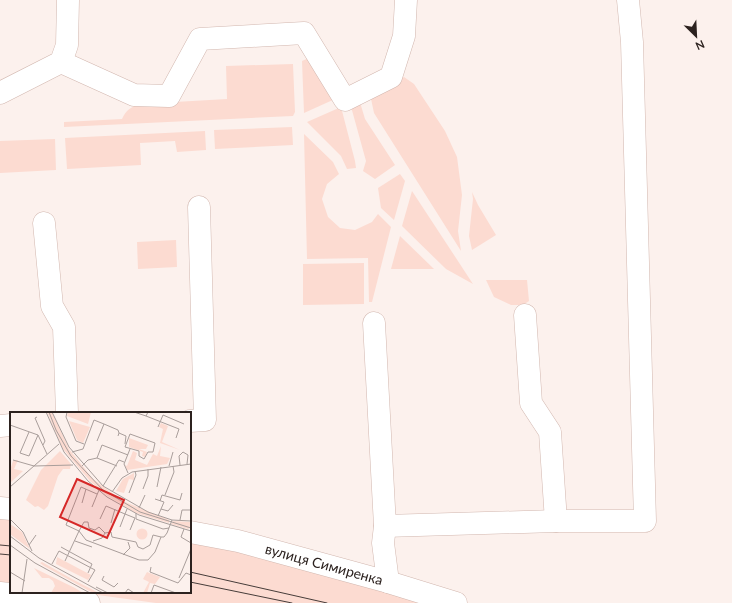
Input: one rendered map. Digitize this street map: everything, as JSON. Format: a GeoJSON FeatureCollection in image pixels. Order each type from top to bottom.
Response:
{"type":"FeatureCollection","features":[{"type":"Feature","properties":{"kind":"street"},"geometry":{"type":"LineString","coordinates":[[0,93],[61,62],[67,45],[68,0]]}},
{"type":"Feature","properties":{"kind":"street"},"geometry":{"type":"LineString","coordinates":[[61,62],[134,94],[169,96],[200,39],[304,33],[345,100],[391,77],[404,36],[406,0]]}},
{"type":"Feature","properties":{"kind":"street"},"geometry":{"type":"LineString","coordinates":[[385,526],[556,521],[644,521],[632,42],[628,0]]}},
{"type":"Feature","properties":{"kind":"street"},"geometry":{"type":"LineString","coordinates":[[191,420],[205,420],[199,207]]}},
{"type":"Feature","properties":{"kind":"street"},"geometry":{"type":"LineString","coordinates":[[44,222],[52,306],[64,327],[67,412]]}},
{"type":"Feature","properties":{"kind":"street"},"geometry":{"type":"LineString","coordinates":[[525,315],[531,403],[550,432],[556,521]]}},
{"type":"Feature","properties":{"kind":"street"},"geometry":{"type":"LineString","coordinates":[[374,323],[385,526],[383,542],[388,582]]}},
{"type":"Feature","properties":{"kind":"street"},"geometry":{"type":"LineString","coordinates":[[0,426],[10,425]]}},
{"type":"Feature","properties":{"kind":"street"},"geometry":{"type":"LineString","coordinates":[[0,508],[10,510]]}},
{"type":"Feature","properties":{"kind":"street","name":"вулиця Симиренка"},"geometry":{"type":"LineString","coordinates":[[191,532],[238,541],[388,582],[456,603]]}},
{"type":"Feature","properties":{"kind":"street"},"geometry":{"type":"LineString","coordinates":[[0,593],[89,603]]}},
{"type":"Feature","properties":{"kind":"shaded area"},"geometry":{"type":"Polygon","coordinates":[[[311,57],[335,99],[304,113],[302,61],[311,57]]]}},
{"type":"Feature","properties":{"kind":"shaded area"},"geometry":{"type":"Polygon","coordinates":[[[293,64],[295,112],[293,116],[64,127],[64,122],[122,119],[129,109],[140,104],[227,99],[226,66],[293,64]]]}},
{"type":"Feature","properties":{"kind":"shaded area"},"geometry":{"type":"Polygon","coordinates":[[[404,77],[414,84],[445,131],[457,157],[462,195],[458,231],[461,251],[374,113],[370,94],[404,77]]]}},
{"type":"Feature","properties":{"kind":"shaded area"},"geometry":{"type":"Polygon","coordinates":[[[359,99],[365,119],[395,165],[375,179],[363,171],[366,161],[350,103],[359,99]]]}},
{"type":"Feature","properties":{"kind":"shaded area"},"geometry":{"type":"Polygon","coordinates":[[[341,107],[356,168],[347,169],[341,156],[307,122],[341,107]]]}},
{"type":"Feature","properties":{"kind":"shaded area"},"geometry":{"type":"Polygon","coordinates":[[[292,127],[293,145],[215,149],[214,130],[292,127]]]}},
{"type":"Feature","properties":{"kind":"shaded area"},"geometry":{"type":"Polygon","coordinates":[[[205,131],[206,150],[177,152],[175,141],[140,143],[141,165],[67,169],[65,138],[205,131]]]}},
{"type":"Feature","properties":{"kind":"shaded area"},"geometry":{"type":"Polygon","coordinates":[[[304,134],[333,162],[339,174],[327,184],[322,199],[328,217],[340,228],[355,230],[372,222],[378,214],[391,227],[372,302],[369,302],[368,258],[307,259],[304,134]]]}},
{"type":"Feature","properties":{"kind":"shaded area"},"geometry":{"type":"Polygon","coordinates":[[[55,139],[56,170],[0,173],[0,141],[55,139]]]}},
{"type":"Feature","properties":{"kind":"shaded area"},"geometry":{"type":"Polygon","coordinates":[[[400,174],[405,181],[394,220],[381,208],[378,188],[400,174]]]}},
{"type":"Feature","properties":{"kind":"shaded area"},"geometry":{"type":"Polygon","coordinates":[[[412,191],[473,284],[446,269],[402,226],[412,191]]]}},
{"type":"Feature","properties":{"kind":"shaded area"},"geometry":{"type":"Polygon","coordinates":[[[472,192],[496,235],[472,250],[469,236],[473,199],[472,192]]]}},
{"type":"Feature","properties":{"kind":"shaded area"},"geometry":{"type":"Polygon","coordinates":[[[400,236],[434,269],[391,269],[400,236]]]}},
{"type":"Feature","properties":{"kind":"shaded area"},"geometry":{"type":"Polygon","coordinates":[[[176,240],[177,267],[138,269],[137,242],[176,240]]]}},
{"type":"Feature","properties":{"kind":"shaded area"},"geometry":{"type":"Polygon","coordinates":[[[364,263],[364,304],[303,305],[303,264],[364,263]]]}},
{"type":"Feature","properties":{"kind":"shaded area"},"geometry":{"type":"Polygon","coordinates":[[[486,280],[527,280],[529,301],[523,305],[511,305],[494,297],[486,280]]]}},
{"type":"Feature","properties":{"kind":"shaded area"},"geometry":{"type":"Polygon","coordinates":[[[0,516],[10,517],[10,584],[0,583],[0,516]]]}},
{"type":"Feature","properties":{"kind":"shaded area"},"geometry":{"type":"Polygon","coordinates":[[[191,542],[270,558],[432,603],[156,603],[83,593],[191,593],[191,542]]]}},
{"type":"Feature","properties":{"kind":"tram line"},"geometry":{"type":"LineString","coordinates":[[0,545],[10,546]]}},
{"type":"Feature","properties":{"kind":"tram line"},"geometry":{"type":"LineString","coordinates":[[0,554],[10,555]]}},
{"type":"Feature","properties":{"kind":"tram line"},"geometry":{"type":"LineString","coordinates":[[191,572],[327,603]]}},
{"type":"Feature","properties":{"kind":"tram line"},"geometry":{"type":"LineString","coordinates":[[191,582],[292,603]]}}]}
